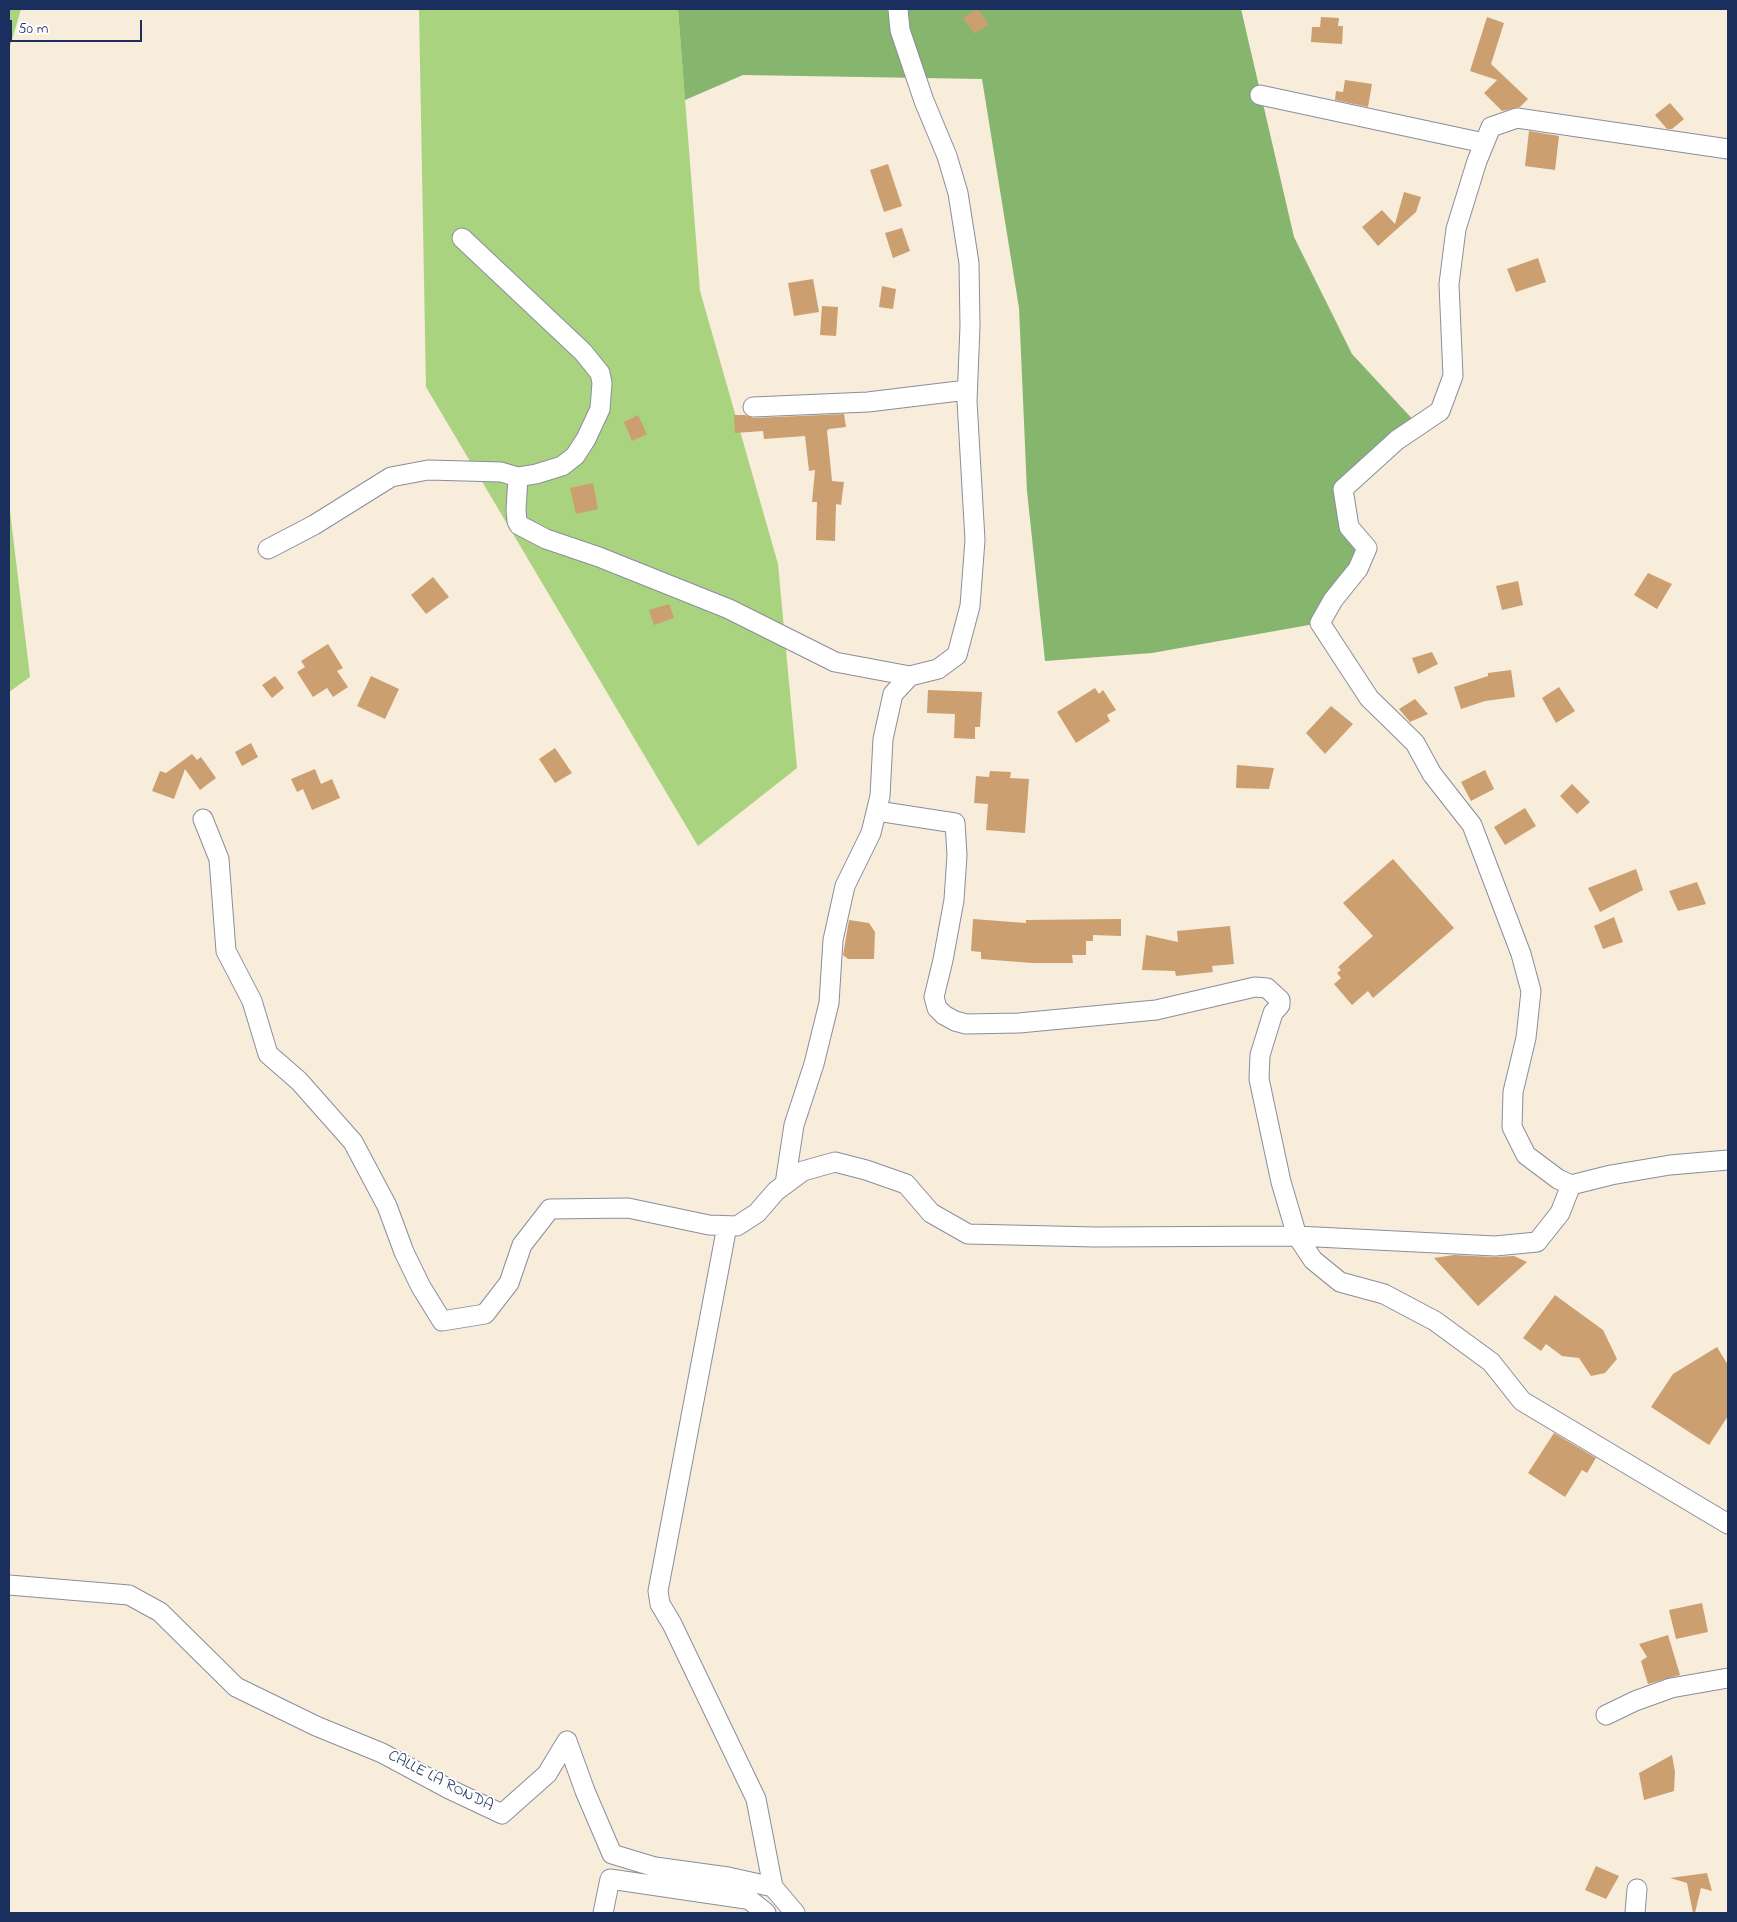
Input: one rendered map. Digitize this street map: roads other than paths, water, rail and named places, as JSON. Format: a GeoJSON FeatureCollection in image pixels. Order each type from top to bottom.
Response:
{"type":"FeatureCollection","features":[{"type":"Feature","properties":{"kind":"street"},"geometry":{"type":"LineString","coordinates":[[518,477],[517,521],[522,527],[538,535],[607,560],[729,609],[835,662],[910,676],[938,669],[957,655],[970,606],[976,540],[967,390],[970,326],[969,262],[958,193],[947,156],[924,101],[900,30],[898,9]]}},
{"type":"Feature","properties":{"kind":"street"},"geometry":{"type":"LineString","coordinates":[[1260,95],[1484,143]]}},
{"type":"Feature","properties":{"kind":"street"},"geometry":{"type":"LineString","coordinates":[[1728,149],[1517,118],[1491,127],[1476,161],[1456,229],[1449,284],[1453,376],[1440,410],[1397,440],[1343,489],[1349,527],[1367,548],[1358,569],[1333,600],[1320,623],[1369,698],[1415,743],[1432,774],[1472,825],[1521,954],[1531,991],[1526,1038],[1513,1092],[1512,1127],[1526,1156],[1558,1179],[1571,1185],[1612,1175],[1670,1165],[1728,1160]]}},
{"type":"Feature","properties":{"kind":"street"},"geometry":{"type":"LineString","coordinates":[[268,549],[314,525],[391,476],[428,470],[501,472],[518,477],[536,474],[562,466],[575,456],[586,439],[600,408],[602,383],[600,373],[583,352],[462,238]]}},
{"type":"Feature","properties":{"kind":"street"},"geometry":{"type":"LineString","coordinates":[[753,407],[868,402],[967,390]]}},
{"type":"Feature","properties":{"kind":"street"},"geometry":{"type":"LineString","coordinates":[[785,1184],[794,1125],[814,1064],[829,1003],[833,940],[845,886],[871,833],[877,811],[880,796],[883,739],[893,694],[910,676]]}},
{"type":"Feature","properties":{"kind":"street"},"geometry":{"type":"LineString","coordinates":[[877,811],[955,823],[957,854],[954,900],[934,997],[937,1008],[944,1015],[955,1021],[966,1024],[1019,1023],[1156,1010],[1255,987],[1267,988],[1280,1000],[1280,1005],[1273,1013],[1260,1055],[1259,1079],[1281,1182],[1297,1236],[1313,1260],[1340,1282],[1384,1294],[1435,1321],[1491,1362],[1522,1401],[1728,1524]]}},
{"type":"Feature","properties":{"kind":"street"},"geometry":{"type":"LineString","coordinates":[[203,819],[220,859],[226,950],[252,1001],[268,1054],[299,1081],[353,1142],[387,1206],[404,1252],[442,1321],[485,1314],[509,1284],[522,1245],[550,1209],[628,1208],[709,1225],[737,1226],[757,1213],[776,1191],[803,1171],[835,1162],[866,1170],[906,1184],[931,1213],[968,1234],[1095,1237],[1297,1236],[1495,1246],[1538,1242],[1560,1213],[1571,1185]]}},
{"type":"Feature","properties":{"kind":"street"},"geometry":{"type":"LineString","coordinates":[[728,1226],[658,1591],[660,1604],[672,1624],[756,1799],[773,1887],[795,1913]]}},
{"type":"Feature","properties":{"kind":"street","name":"CALLE LA RONDA"},"geometry":{"type":"LineString","coordinates":[[9,1585],[129,1595],[160,1612],[236,1687],[316,1726],[382,1753],[502,1814],[547,1774],[567,1741],[585,1791],[612,1854],[656,1867],[728,1877],[773,1887]]}},
{"type":"Feature","properties":{"kind":"street"},"geometry":{"type":"LineString","coordinates":[[1606,1715],[1671,1688],[1728,1678]]}},
{"type":"Feature","properties":{"kind":"street"},"geometry":{"type":"LineString","coordinates":[[603,1913],[610,1879],[746,1899],[766,1913]]}},
{"type":"Feature","properties":{"kind":"street"},"geometry":{"type":"LineString","coordinates":[[1635,1913],[1637,1889]]}}]}
